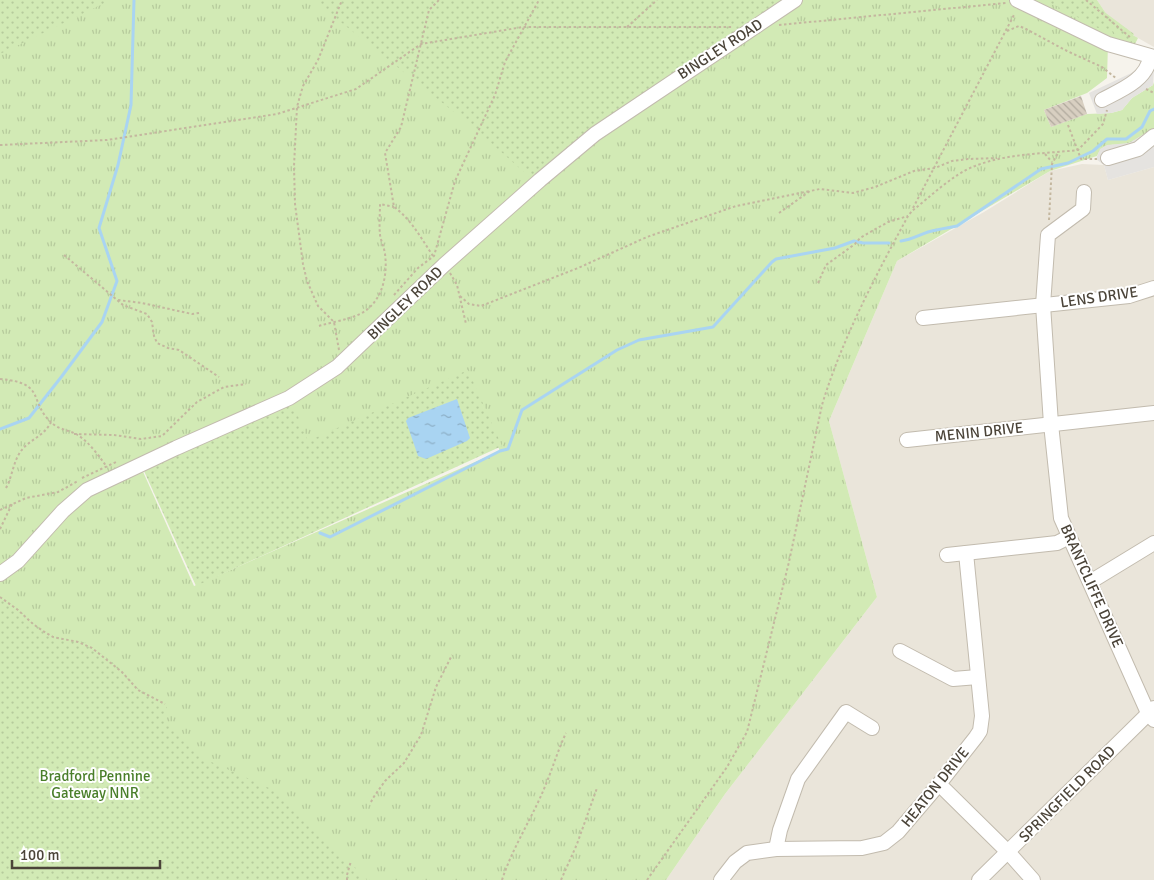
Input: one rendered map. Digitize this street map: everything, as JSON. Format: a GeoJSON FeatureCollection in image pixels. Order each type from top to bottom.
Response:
{"type":"FeatureCollection","features":[{"type":"Feature","properties":{"kind":"street","name":"BINGLEY ROAD"},"geometry":{"type":"LineString","coordinates":[[0,574],[18,561],[75,499],[87,490],[289,398],[313,384],[362,344],[439,261],[595,134],[795,0]]}},
{"type":"Feature","properties":{"kind":"street"},"geometry":{"type":"LineString","coordinates":[[1018,1],[1108,44],[1152,57],[1149,67],[1140,78],[1106,98]]}},
{"type":"Feature","properties":{"kind":"street"},"geometry":{"type":"LineString","coordinates":[[1108,158],[1138,149],[1154,136]]}},
{"type":"Feature","properties":{"kind":"street"},"geometry":{"type":"LineString","coordinates":[[1048,235],[1083,209],[1084,192]]}},
{"type":"Feature","properties":{"kind":"street","name":"BRANTCLIFFE DRIVE"},"geometry":{"type":"LineString","coordinates":[[1048,235],[1043,305],[1051,424],[1061,518],[1152,714]]}},
{"type":"Feature","properties":{"kind":"street","name":"LENS DRIVE"},"geometry":{"type":"LineString","coordinates":[[923,318],[1129,296],[1154,288]]}},
{"type":"Feature","properties":{"kind":"street","name":"MENIN DRIVE"},"geometry":{"type":"LineString","coordinates":[[907,440],[1154,413]]}},
{"type":"Feature","properties":{"kind":"street"},"geometry":{"type":"LineString","coordinates":[[947,555],[1057,543],[1069,537]]}},
{"type":"Feature","properties":{"kind":"street"},"geometry":{"type":"LineString","coordinates":[[1090,582],[1154,543]]}},
{"type":"Feature","properties":{"kind":"street","name":"HEATON DRIVE"},"geometry":{"type":"LineString","coordinates":[[721,880],[735,862],[747,853],[776,849],[862,848],[884,843],[898,832],[939,784],[980,731],[982,716],[966,553]]}},
{"type":"Feature","properties":{"kind":"street"},"geometry":{"type":"LineString","coordinates":[[900,651],[954,679],[978,677]]}},
{"type":"Feature","properties":{"kind":"street"},"geometry":{"type":"LineString","coordinates":[[776,849],[780,830],[798,779],[846,712],[872,728]]}},
{"type":"Feature","properties":{"kind":"street","name":"SPRINGFIELD ROAD"},"geometry":{"type":"LineString","coordinates":[[979,880],[1152,714]]}},
{"type":"Feature","properties":{"kind":"street"},"geometry":{"type":"LineString","coordinates":[[939,784],[1009,853],[1033,880]]}},
{"type":"Feature","properties":{"kind":"path"},"geometry":{"type":"LineString","coordinates":[[340,354],[334,322],[318,306],[312,296],[303,264],[295,204],[294,166],[297,108],[303,86],[318,60],[342,0]]}},
{"type":"Feature","properties":{"kind":"path"},"geometry":{"type":"LineString","coordinates":[[394,207],[385,153],[401,127],[429,10],[439,0]]}},
{"type":"Feature","properties":{"kind":"path"},"geometry":{"type":"LineString","coordinates":[[439,261],[455,181],[495,96],[505,62],[539,0]]}},
{"type":"Feature","properties":{"kind":"path"},"geometry":{"type":"LineString","coordinates":[[626,28],[657,0]]}},
{"type":"Feature","properties":{"kind":"path"},"geometry":{"type":"LineString","coordinates":[[1086,0],[1136,42]]}},
{"type":"Feature","properties":{"kind":"path"},"geometry":{"type":"LineString","coordinates":[[647,880],[727,767],[747,732],[789,562],[822,405],[828,385],[864,298],[935,168],[1006,31],[1018,1],[774,25]]}},
{"type":"Feature","properties":{"kind":"path"},"geometry":{"type":"LineString","coordinates":[[1006,31],[1019,26],[1026,29],[1067,51],[1102,66],[1117,79]]}},
{"type":"Feature","properties":{"kind":"path"},"geometry":{"type":"LineString","coordinates":[[0,145],[107,140],[278,114],[356,89],[421,44],[523,27],[735,27]]}},
{"type":"Feature","properties":{"kind":"path"},"geometry":{"type":"LineString","coordinates":[[1146,89],[1154,93]]}},
{"type":"Feature","properties":{"kind":"path"},"geometry":{"type":"LineString","coordinates":[[460,296],[469,304],[481,306],[578,268],[635,241],[736,206],[820,189],[853,193],[875,187],[906,173],[935,168],[952,161],[1079,151],[1103,124],[1106,98]]}},
{"type":"Feature","properties":{"kind":"path"},"geometry":{"type":"LineString","coordinates":[[1068,125],[1081,159],[1108,158]]}},
{"type":"Feature","properties":{"kind":"path"},"geometry":{"type":"LineString","coordinates":[[1044,153],[1052,163]]}},
{"type":"Feature","properties":{"kind":"path"},"geometry":{"type":"LineString","coordinates":[[1048,235],[1052,163],[1058,153]]}},
{"type":"Feature","properties":{"kind":"path"},"geometry":{"type":"LineString","coordinates":[[912,211],[963,172],[974,166],[1000,158]]}},
{"type":"Feature","properties":{"kind":"path"},"geometry":{"type":"LineString","coordinates":[[779,214],[810,191]]}},
{"type":"Feature","properties":{"kind":"path"},"geometry":{"type":"LineString","coordinates":[[319,326],[362,313],[372,304],[382,290],[386,269],[380,238],[380,204],[394,207],[411,223],[452,276],[460,296],[466,324]]}},
{"type":"Feature","properties":{"kind":"path"},"geometry":{"type":"LineString","coordinates":[[818,283],[826,265],[855,244],[860,238],[888,222],[908,216]]}},
{"type":"Feature","properties":{"kind":"path"},"geometry":{"type":"LineString","coordinates":[[64,255],[127,307],[142,312],[150,318],[155,340],[161,346],[179,350],[219,377]]}},
{"type":"Feature","properties":{"kind":"path"},"geometry":{"type":"LineString","coordinates":[[393,296],[418,268],[439,261]]}},
{"type":"Feature","properties":{"kind":"path"},"geometry":{"type":"LineString","coordinates":[[118,300],[142,303],[192,314],[199,313]]}},
{"type":"Feature","properties":{"kind":"path"},"geometry":{"type":"LineString","coordinates":[[0,379],[20,382],[30,387],[51,422],[59,428],[81,437],[91,447],[113,478]]}},
{"type":"Feature","properties":{"kind":"path"},"geometry":{"type":"LineString","coordinates":[[74,434],[114,435],[141,439],[162,436],[197,402],[224,387],[246,384]]}},
{"type":"Feature","properties":{"kind":"path"},"geometry":{"type":"LineString","coordinates":[[6,488],[19,453],[46,430],[51,422]]}},
{"type":"Feature","properties":{"kind":"path"},"geometry":{"type":"LineString","coordinates":[[0,510],[12,504],[0,529]]}},
{"type":"Feature","properties":{"kind":"path"},"geometry":{"type":"LineString","coordinates":[[0,597],[33,624],[53,637],[78,642],[92,648],[122,672],[138,690],[165,704]]}},
{"type":"Feature","properties":{"kind":"path"},"geometry":{"type":"LineString","coordinates":[[371,802],[385,781],[404,763],[421,735],[436,687],[452,654]]}},
{"type":"Feature","properties":{"kind":"path"},"geometry":{"type":"LineString","coordinates":[[502,880],[514,849],[546,784],[566,733]]}},
{"type":"Feature","properties":{"kind":"path"},"geometry":{"type":"LineString","coordinates":[[561,880],[577,844],[597,788]]}},
{"type":"Feature","properties":{"kind":"path"},"geometry":{"type":"LineString","coordinates":[[347,880],[351,861]]}},
{"type":"Feature","properties":{"kind":"shaded area"},"geometry":{"type":"Polygon","coordinates":[[[1097,0],[1154,0],[1154,47],[1113,24],[1097,0]]]}},
{"type":"Feature","properties":{"kind":"shaded area"},"geometry":{"type":"Polygon","coordinates":[[[1153,66],[1153,85],[1132,98],[1122,110],[1097,114],[1089,93],[1144,67],[1153,66]]]}},
{"type":"Feature","properties":{"kind":"shaded area"},"geometry":{"type":"Polygon","coordinates":[[[1154,128],[1154,167],[1108,180],[1104,165],[1096,159],[1100,149],[1107,145],[1129,143],[1154,128]]]}},
{"type":"Feature","properties":{"kind":"shaded area"},"geometry":{"type":"Polygon","coordinates":[[[1082,164],[1104,165],[1108,180],[1154,167],[1154,880],[666,880],[725,794],[877,597],[829,421],[897,261],[984,212],[1050,171],[1082,164]]]}},
{"type":"Feature","properties":{"kind":"green space"},"geometry":{"type":"Polygon","coordinates":[[[0,0],[1097,0],[1113,24],[1138,38],[1135,44],[1108,44],[1107,78],[1087,93],[1044,110],[1051,127],[1087,114],[1111,113],[1122,110],[1132,98],[1153,85],[1154,82],[1154,128],[1129,143],[1107,146],[1097,156],[1050,171],[897,261],[829,421],[877,597],[725,794],[666,880],[0,880],[0,0]],[[465,373],[305,445],[292,404],[140,465],[194,586],[500,451],[465,373]]]}},
{"type":"Feature","properties":{"kind":"green space"},"geometry":{"type":"Polygon","coordinates":[[[0,0],[111,0],[0,54],[0,0]]]}},
{"type":"Feature","properties":{"kind":"green space"},"geometry":{"type":"Polygon","coordinates":[[[313,0],[783,0],[533,180],[474,128],[313,0]]]}},
{"type":"Feature","properties":{"kind":"green space"},"geometry":{"type":"Polygon","coordinates":[[[1045,0],[1093,0],[1095,5],[1134,34],[1129,42],[1106,28],[1098,28],[1045,0]]]}},
{"type":"Feature","properties":{"kind":"green space"},"geometry":{"type":"Polygon","coordinates":[[[468,370],[502,446],[196,586],[144,471],[292,401],[308,441],[468,370]]]}},
{"type":"Feature","properties":{"kind":"green space","name":"Bradford Pennine Gateway NNR"},"geometry":{"type":"Polygon","coordinates":[[[0,598],[20,610],[27,619],[53,636],[84,642],[96,649],[117,666],[133,685],[167,707],[165,715],[167,721],[207,760],[278,792],[367,880],[0,880],[0,598]]]}},
{"type":"Feature","properties":{"kind":"water"},"geometry":{"type":"Polygon","coordinates":[[[457,399],[470,438],[426,459],[418,456],[406,421],[408,418],[457,399]]]}},
{"type":"Feature","properties":{"kind":"building"},"geometry":{"type":"Polygon","coordinates":[[[1081,96],[1087,114],[1051,127],[1044,110],[1081,96]]]}},
{"type":"Feature","properties":{"kind":"waterway"},"geometry":{"type":"LineString","coordinates":[[0,429],[29,418],[102,322],[117,281],[99,228],[118,165],[131,105],[134,0]]}},
{"type":"Feature","properties":{"kind":"waterway"},"geometry":{"type":"LineString","coordinates":[[901,241],[932,231],[957,226],[1041,169],[1068,163],[1093,151],[1107,139],[1126,139],[1142,127],[1150,111],[1154,109]]}},
{"type":"Feature","properties":{"kind":"waterway"},"geometry":{"type":"LineString","coordinates":[[320,533],[330,537],[500,451],[508,449],[522,410],[617,350],[639,340],[713,327],[776,259],[835,248],[854,241],[889,243]]}}]}
